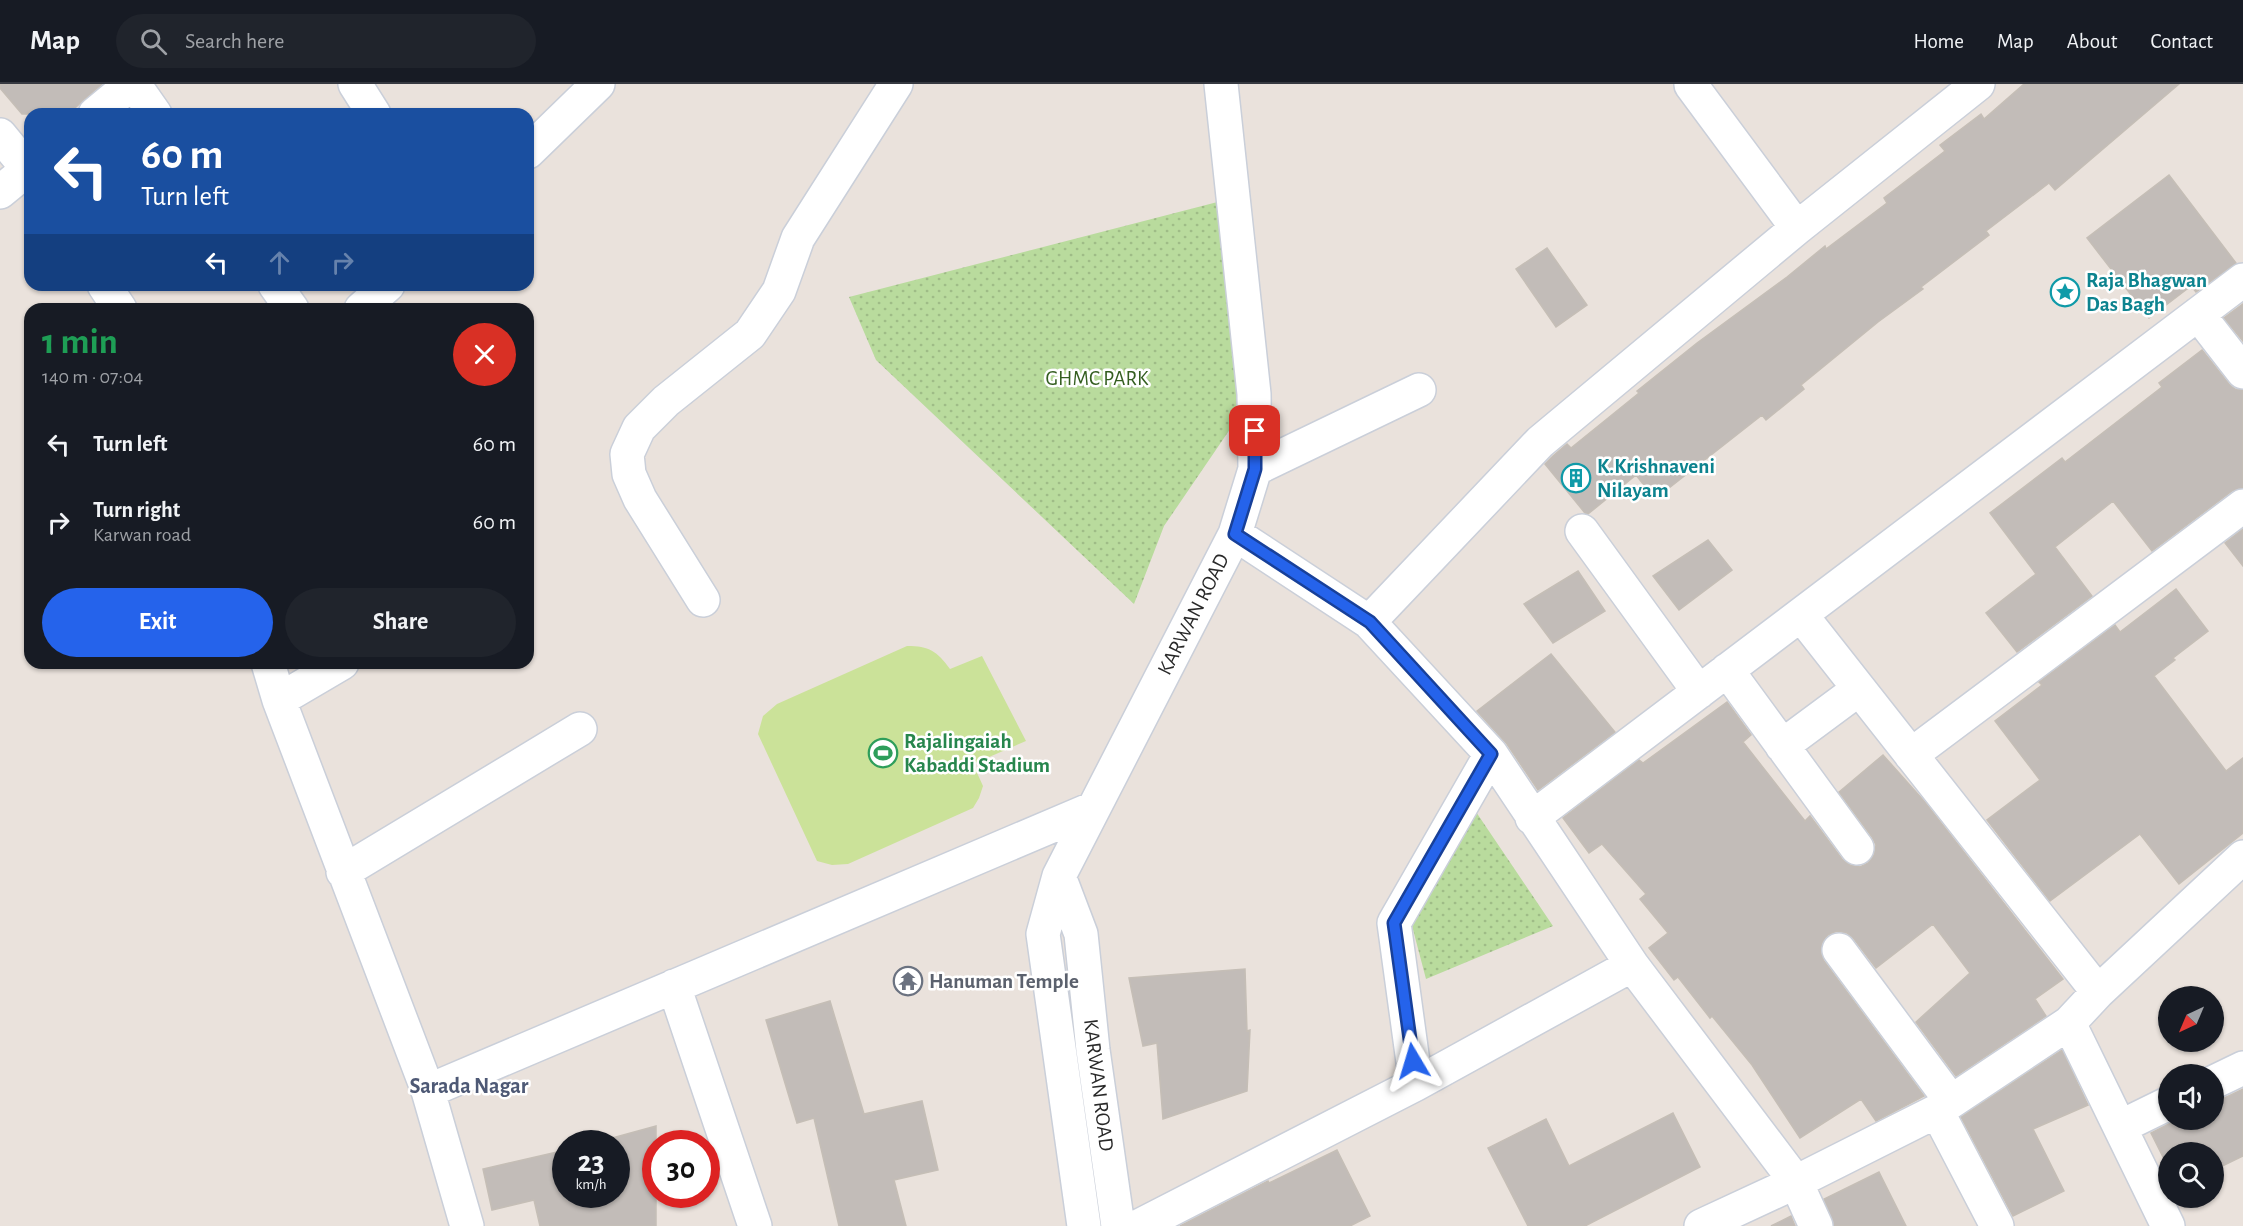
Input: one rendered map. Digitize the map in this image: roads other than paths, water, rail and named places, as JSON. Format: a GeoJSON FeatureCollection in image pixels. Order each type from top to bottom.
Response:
{"type":"FeatureCollection","features":[{"type":"Feature","properties":{"kind":"street"},"geometry":{"type":"LineString","coordinates":[[103,108],[133,84],[151,108]]}},
{"type":"Feature","properties":{"kind":"street"},"geometry":{"type":"LineString","coordinates":[[355,84],[370,108]]}},
{"type":"Feature","properties":{"kind":"street"},"geometry":{"type":"LineString","coordinates":[[534,146],[598,84]]}},
{"type":"Feature","properties":{"kind":"street"},"geometry":{"type":"LineString","coordinates":[[703,600],[640,499],[629,474],[627,454],[639,429],[666,401],[750,334],[779,291],[798,238],[897,84]]}},
{"type":"Feature","properties":{"kind":"street","name":"KARWAN ROAD"},"geometry":{"type":"LineString","coordinates":[[1084,1226],[1043,934],[1059,876],[1235,534],[1255,469],[1254,394],[1221,84]]}},
{"type":"Feature","properties":{"kind":"street"},"geometry":{"type":"LineString","coordinates":[[1692,84],[1690,85],[1797,228]]}},
{"type":"Feature","properties":{"kind":"street"},"geometry":{"type":"LineString","coordinates":[[1370,622],[1540,442],[1797,228],[1978,84]]}},
{"type":"Feature","properties":{"kind":"street"},"geometry":{"type":"LineString","coordinates":[[0,135],[24,163]]}},
{"type":"Feature","properties":{"kind":"street"},"geometry":{"type":"LineString","coordinates":[[0,192],[24,173]]}},
{"type":"Feature","properties":{"kind":"street"},"geometry":{"type":"LineString","coordinates":[[1532,818],[2243,280]]}},
{"type":"Feature","properties":{"kind":"street"},"geometry":{"type":"LineString","coordinates":[[368,303],[381,291]]}},
{"type":"Feature","properties":{"kind":"street"},"geometry":{"type":"LineString","coordinates":[[2198,314],[2243,372]]}},
{"type":"Feature","properties":{"kind":"street"},"geometry":{"type":"LineString","coordinates":[[1255,469],[1419,390]]}},
{"type":"Feature","properties":{"kind":"street"},"geometry":{"type":"LineString","coordinates":[[1911,755],[2243,506]]}},
{"type":"Feature","properties":{"kind":"street"},"geometry":{"type":"LineString","coordinates":[[1582,531],[1700,692]]}},
{"type":"Feature","properties":{"kind":"street"},"geometry":{"type":"LineString","coordinates":[[1235,534],[1370,622],[1491,754],[1632,965],[1796,1182],[1816,1226]]}},
{"type":"Feature","properties":{"kind":"street"},"geometry":{"type":"LineString","coordinates":[[1801,615],[2098,992]]}},
{"type":"Feature","properties":{"kind":"street"},"geometry":{"type":"LineString","coordinates":[[270,669],[279,700],[343,872],[428,1091],[467,1226]]}},
{"type":"Feature","properties":{"kind":"street"},"geometry":{"type":"LineString","coordinates":[[279,700],[332,669]]}},
{"type":"Feature","properties":{"kind":"street"},"geometry":{"type":"LineString","coordinates":[[1727,670],[1857,848]]}},
{"type":"Feature","properties":{"kind":"street"},"geometry":{"type":"LineString","coordinates":[[1782,746],[1859,689]]}},
{"type":"Feature","properties":{"kind":"street"},"geometry":{"type":"LineString","coordinates":[[343,872],[580,729]]}},
{"type":"Feature","properties":{"kind":"street"},"geometry":{"type":"LineString","coordinates":[[1416,1084],[1394,923],[1491,754]]}},
{"type":"Feature","properties":{"kind":"street"},"geometry":{"type":"LineString","coordinates":[[428,1091],[1094,808]]}},
{"type":"Feature","properties":{"kind":"street"},"geometry":{"type":"LineString","coordinates":[[1701,1226],[1796,1182],[1944,1106],[2069,1023],[2098,992],[2243,857]]}},
{"type":"Feature","properties":{"kind":"street","name":"KARWAN ROAD"},"geometry":{"type":"LineString","coordinates":[[1059,876],[1082,934],[1093,1050],[1118,1226]]}},
{"type":"Feature","properties":{"kind":"street"},"geometry":{"type":"LineString","coordinates":[[1839,950],[1944,1106],[1997,1226]]}},
{"type":"Feature","properties":{"kind":"street"},"geometry":{"type":"LineString","coordinates":[[1139,1226],[1416,1084],[1632,965]]}},
{"type":"Feature","properties":{"kind":"street"},"geometry":{"type":"LineString","coordinates":[[674,987],[755,1226]]}},
{"type":"Feature","properties":{"kind":"street"},"geometry":{"type":"LineString","coordinates":[[2069,1023],[2168,1226]]}},
{"type":"Feature","properties":{"kind":"street"},"geometry":{"type":"LineString","coordinates":[[2224,1077],[2243,1068]]}},
{"type":"Feature","properties":{"kind":"street"},"geometry":{"type":"LineString","coordinates":[[2120,1127],[2158,1108]]}},
{"type":"Feature","properties":{"kind":"place","name":"Raja Bhagwan Das Bagh"},"geometry":{"type":"Point","coordinates":[2065,292]}},
{"type":"Feature","properties":{"kind":"place","name":"K.Krishnaveni Nilayam"},"geometry":{"type":"Point","coordinates":[1576,478]}},
{"type":"Feature","properties":{"kind":"place","name":"Rajalingaiah Kabaddi Stadium"},"geometry":{"type":"Point","coordinates":[883,753]}},
{"type":"Feature","properties":{"kind":"place","name":"Hanuman Temple"},"geometry":{"type":"Point","coordinates":[908,981]}},
{"type":"Feature","properties":{"kind":"district","name":"Sarada Nagar"},"geometry":{"type":"Point","coordinates":[469,1085]}},
{"type":"Feature","properties":{"kind":"park label","name":"GHMC PARK"},"geometry":{"type":"Point","coordinates":[1097,378]}}]}
